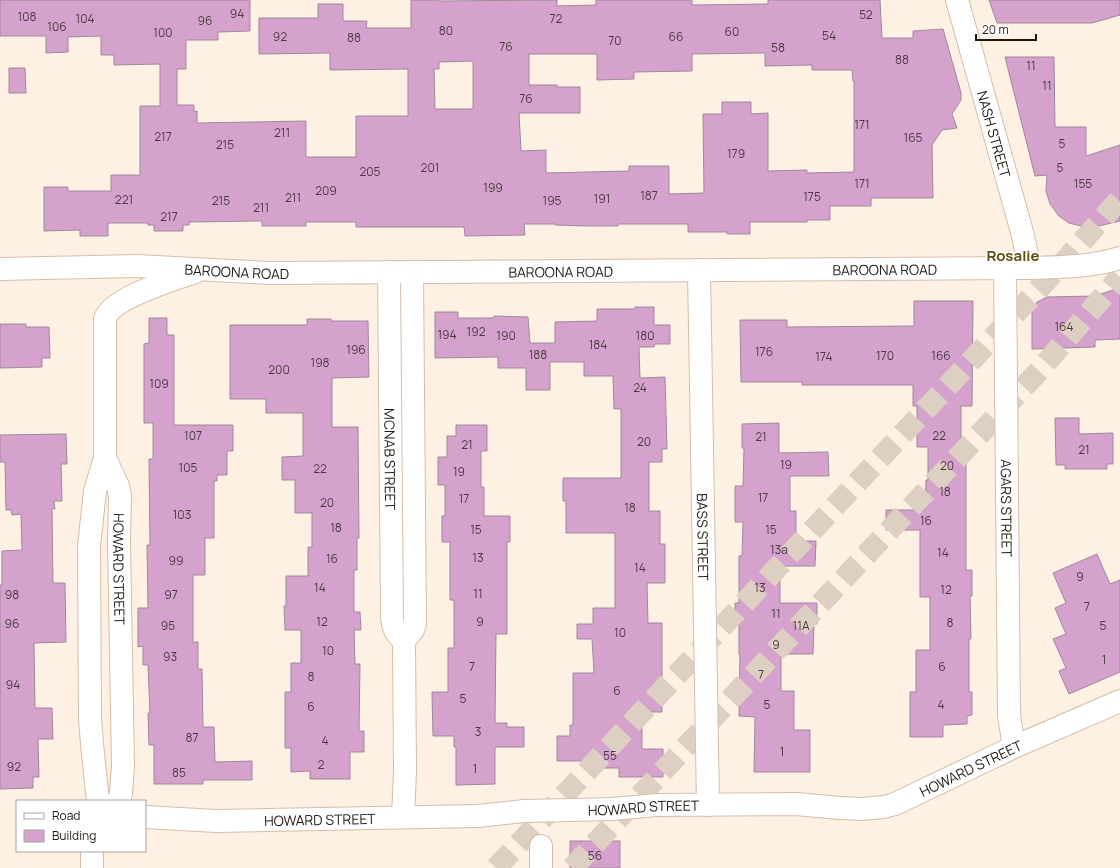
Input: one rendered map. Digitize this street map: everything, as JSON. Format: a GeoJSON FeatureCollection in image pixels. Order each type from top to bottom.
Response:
{"type":"FeatureCollection","features":[{"type":"Feature","properties":{"kind":"street","name":"NASH STREET"},"geometry":{"type":"LineString","coordinates":[[957,0],[1022,232],[1030,268]]}},
{"type":"Feature","properties":{"kind":"street","name":"BAROONA ROAD"},"geometry":{"type":"LineString","coordinates":[[0,269],[156,266],[201,270],[269,273],[1005,269],[1096,264],[1120,258]]}},
{"type":"Feature","properties":{"kind":"street","name":"AGARS STREET"},"geometry":{"type":"LineString","coordinates":[[1005,269],[1009,715],[1014,747]]}},
{"type":"Feature","properties":{"kind":"street","name":"HOWARD STREET"},"geometry":{"type":"LineString","coordinates":[[98,800],[90,719],[89,546],[95,491],[105,458],[104,324],[106,315],[115,306],[130,297],[201,270]]}},
{"type":"Feature","properties":{"kind":"street","name":"BASS STREET"},"geometry":{"type":"LineString","coordinates":[[699,270],[708,805]]}},
{"type":"Feature","properties":{"kind":"street","name":"MCNAB STREET"},"geometry":{"type":"LineString","coordinates":[[389,272],[392,617],[393,628],[396,634],[404,641],[413,630],[415,624],[412,272]]}},
{"type":"Feature","properties":{"kind":"street","name":"HOWARD STREET"},"geometry":{"type":"LineString","coordinates":[[105,458],[118,486],[120,496],[119,542],[123,765],[121,794],[118,800]]}},
{"type":"Feature","properties":{"kind":"street"},"geometry":{"type":"LineString","coordinates":[[403,817],[405,771],[404,641]]}},
{"type":"Feature","properties":{"kind":"street","name":"HOWARD STREET"},"geometry":{"type":"LineString","coordinates":[[146,817],[216,821],[478,816],[524,811],[612,810],[650,806],[796,804],[851,809],[888,807],[1014,747],[1120,701]]}},
{"type":"Feature","properties":{"kind":"street"},"geometry":{"type":"LineString","coordinates":[[541,846],[541,868]]}},
{"type":"Feature","properties":{"kind":"street"},"geometry":{"type":"LineString","coordinates":[[92,852],[92,868]]}},
{"type":"Feature","properties":{"kind":"building"},"geometry":{"type":"Polygon","coordinates":[[[0,0],[250,0],[250,31],[218,32],[218,40],[186,40],[186,69],[177,69],[177,105],[194,105],[194,112],[197,111],[197,123],[306,121],[306,157],[356,157],[356,116],[408,116],[408,69],[330,70],[330,53],[259,54],[259,18],[318,18],[318,4],[343,4],[343,21],[367,21],[366,28],[411,28],[411,0],[557,0],[557,6],[596,5],[596,0],[692,0],[692,5],[768,4],[768,0],[880,0],[882,38],[913,38],[913,31],[943,29],[961,93],[961,100],[952,114],[957,128],[942,130],[932,145],[933,198],[871,198],[871,206],[830,206],[830,220],[807,220],[807,222],[750,222],[750,234],[727,234],[727,232],[688,232],[688,224],[618,224],[618,226],[586,226],[524,224],[525,235],[465,236],[464,227],[356,227],[356,222],[306,222],[306,226],[262,226],[262,221],[189,222],[189,225],[183,225],[183,231],[154,231],[154,225],[148,225],[148,223],[108,223],[108,236],[80,236],[80,230],[44,231],[44,187],[68,187],[68,191],[111,191],[111,175],[140,175],[140,106],[160,106],[160,64],[114,65],[114,55],[101,55],[101,36],[68,37],[68,52],[46,53],[46,36],[0,36],[0,0]],[[765,53],[692,54],[692,71],[634,72],[634,79],[597,80],[597,54],[529,54],[529,85],[580,87],[580,113],[519,113],[521,151],[546,150],[546,173],[629,171],[629,166],[669,166],[669,194],[704,193],[703,114],[722,114],[722,102],[751,102],[751,114],[768,113],[768,171],[807,170],[807,173],[854,172],[854,81],[852,70],[812,70],[812,65],[765,66],[765,53]],[[473,61],[439,62],[439,69],[434,69],[435,109],[473,109],[473,61]]]}},
{"type":"Feature","properties":{"kind":"building"},"geometry":{"type":"Polygon","coordinates":[[[989,0],[1120,0],[1120,15],[1092,23],[997,23],[989,0]]]}},
{"type":"Feature","properties":{"kind":"building"},"geometry":{"type":"Polygon","coordinates":[[[1005,57],[1054,57],[1055,127],[1086,127],[1086,156],[1120,145],[1120,221],[1099,226],[1081,226],[1069,223],[1059,216],[1050,204],[1046,191],[1047,175],[1035,176],[1005,57]]]}},
{"type":"Feature","properties":{"kind":"building"},"geometry":{"type":"Polygon","coordinates":[[[9,68],[25,68],[26,93],[9,93],[9,68]]]}},
{"type":"Feature","properties":{"kind":"building"},"geometry":{"type":"Polygon","coordinates":[[[1120,288],[1120,339],[1095,340],[1095,347],[1032,349],[1032,312],[1037,302],[1047,297],[1094,296],[1120,288]]]}},
{"type":"Feature","properties":{"kind":"building"},"geometry":{"type":"Polygon","coordinates":[[[914,301],[973,301],[972,406],[961,406],[961,453],[966,453],[966,570],[972,570],[972,596],[970,596],[971,639],[969,639],[969,692],[972,692],[972,715],[967,716],[967,724],[943,725],[943,737],[910,737],[910,692],[916,692],[916,650],[930,650],[930,597],[920,597],[920,530],[886,530],[886,510],[925,510],[926,480],[928,480],[928,447],[917,447],[917,406],[913,406],[913,385],[802,385],[802,382],[741,382],[740,320],[787,320],[787,327],[914,326],[914,301]]]}},
{"type":"Feature","properties":{"kind":"building"},"geometry":{"type":"Polygon","coordinates":[[[635,307],[654,307],[654,325],[670,325],[670,344],[655,344],[654,347],[639,347],[640,378],[665,377],[667,449],[662,449],[662,462],[649,462],[649,511],[660,511],[660,544],[665,544],[665,583],[647,583],[648,623],[662,623],[662,712],[642,712],[642,749],[663,749],[663,777],[619,777],[619,768],[591,768],[591,761],[557,761],[557,736],[570,736],[570,725],[573,725],[573,673],[594,673],[592,639],[577,639],[577,624],[593,624],[593,608],[615,608],[615,533],[566,533],[566,501],[563,501],[563,478],[621,478],[621,409],[614,409],[613,376],[584,376],[584,362],[550,362],[550,390],[526,390],[526,368],[498,368],[498,357],[435,358],[435,312],[458,312],[458,318],[494,318],[494,316],[528,317],[530,343],[555,343],[555,322],[597,321],[597,309],[635,309],[635,307]]]}},
{"type":"Feature","properties":{"kind":"building"},"geometry":{"type":"Polygon","coordinates":[[[149,318],[167,318],[167,335],[174,335],[174,425],[233,425],[233,451],[227,451],[227,475],[217,475],[217,481],[214,481],[214,538],[205,538],[205,575],[193,575],[193,642],[198,642],[198,669],[202,669],[203,727],[214,727],[215,762],[252,761],[252,780],[203,780],[203,784],[154,784],[154,745],[149,745],[148,713],[150,713],[148,665],[143,665],[143,646],[138,647],[138,608],[148,608],[147,545],[150,545],[149,459],[153,459],[153,423],[144,423],[144,344],[149,343],[149,318]]]}},
{"type":"Feature","properties":{"kind":"building"},"geometry":{"type":"Polygon","coordinates":[[[307,319],[331,319],[331,321],[368,321],[369,377],[332,378],[332,427],[358,427],[359,538],[357,538],[357,570],[354,570],[354,612],[360,612],[361,630],[354,630],[355,664],[360,664],[359,731],[364,731],[364,752],[350,752],[350,779],[310,779],[310,771],[291,772],[291,748],[285,748],[285,692],[291,692],[291,663],[301,663],[301,630],[285,630],[284,606],[286,606],[286,576],[308,576],[308,547],[312,547],[312,513],[295,513],[295,480],[282,480],[282,457],[303,456],[303,413],[266,413],[266,399],[230,399],[230,325],[307,325],[307,319]]]}},
{"type":"Feature","properties":{"kind":"building"},"geometry":{"type":"Polygon","coordinates":[[[0,324],[26,324],[26,327],[49,327],[50,358],[42,358],[42,367],[0,368],[0,324]]]}},
{"type":"Feature","properties":{"kind":"building"},"geometry":{"type":"Polygon","coordinates":[[[1055,418],[1079,418],[1079,434],[1113,433],[1113,464],[1107,464],[1107,469],[1065,469],[1065,465],[1056,465],[1055,418]]]}},
{"type":"Feature","properties":{"kind":"building"},"geometry":{"type":"Polygon","coordinates":[[[779,423],[779,453],[828,452],[829,476],[790,476],[790,511],[796,511],[796,541],[816,541],[815,566],[780,566],[780,603],[817,603],[817,624],[814,624],[813,654],[781,654],[781,691],[794,691],[794,730],[810,730],[810,772],[754,772],[755,717],[739,716],[739,624],[735,624],[735,603],[739,603],[739,556],[742,556],[743,522],[735,522],[735,486],[743,486],[744,448],[742,448],[742,424],[779,423]]]}},
{"type":"Feature","properties":{"kind":"building"},"geometry":{"type":"Polygon","coordinates":[[[456,425],[487,425],[487,451],[481,451],[481,487],[484,487],[484,516],[510,516],[510,542],[507,542],[507,634],[496,634],[495,723],[507,723],[507,727],[524,727],[524,747],[495,747],[495,784],[456,785],[456,747],[454,747],[454,736],[433,736],[432,692],[448,692],[448,648],[454,648],[454,600],[450,600],[450,542],[442,542],[442,516],[445,516],[445,485],[438,485],[438,457],[447,457],[447,436],[456,436],[456,425]]]}},
{"type":"Feature","properties":{"kind":"building"},"geometry":{"type":"Polygon","coordinates":[[[66,434],[67,464],[61,464],[62,501],[54,501],[55,509],[52,509],[53,583],[65,583],[66,642],[34,643],[35,708],[52,708],[53,739],[38,739],[39,777],[33,777],[33,788],[0,789],[0,585],[2,585],[2,551],[22,550],[21,514],[12,515],[11,510],[6,510],[5,462],[0,462],[0,435],[66,434]]]}},
{"type":"Feature","properties":{"kind":"building"},"geometry":{"type":"Polygon","coordinates":[[[1097,554],[1110,584],[1120,580],[1120,672],[1069,694],[1059,671],[1066,668],[1053,639],[1066,634],[1055,608],[1066,603],[1053,573],[1097,554]]]}},
{"type":"Feature","properties":{"kind":"building"},"geometry":{"type":"Polygon","coordinates":[[[570,841],[620,841],[620,868],[570,868],[570,841]]]}},
{"type":"Feature","properties":{"kind":"tunnel"},"geometry":{"type":"LineString","coordinates":[[496,868],[1062,264],[1120,199]]}},
{"type":"Feature","properties":{"kind":"tunnel"},"geometry":{"type":"LineString","coordinates":[[572,868],[1039,371],[1120,277]]}},
{"type":"Feature","properties":{"kind":"district","name":"Rosalie"},"geometry":{"type":"Point","coordinates":[1013,255]}}]}
